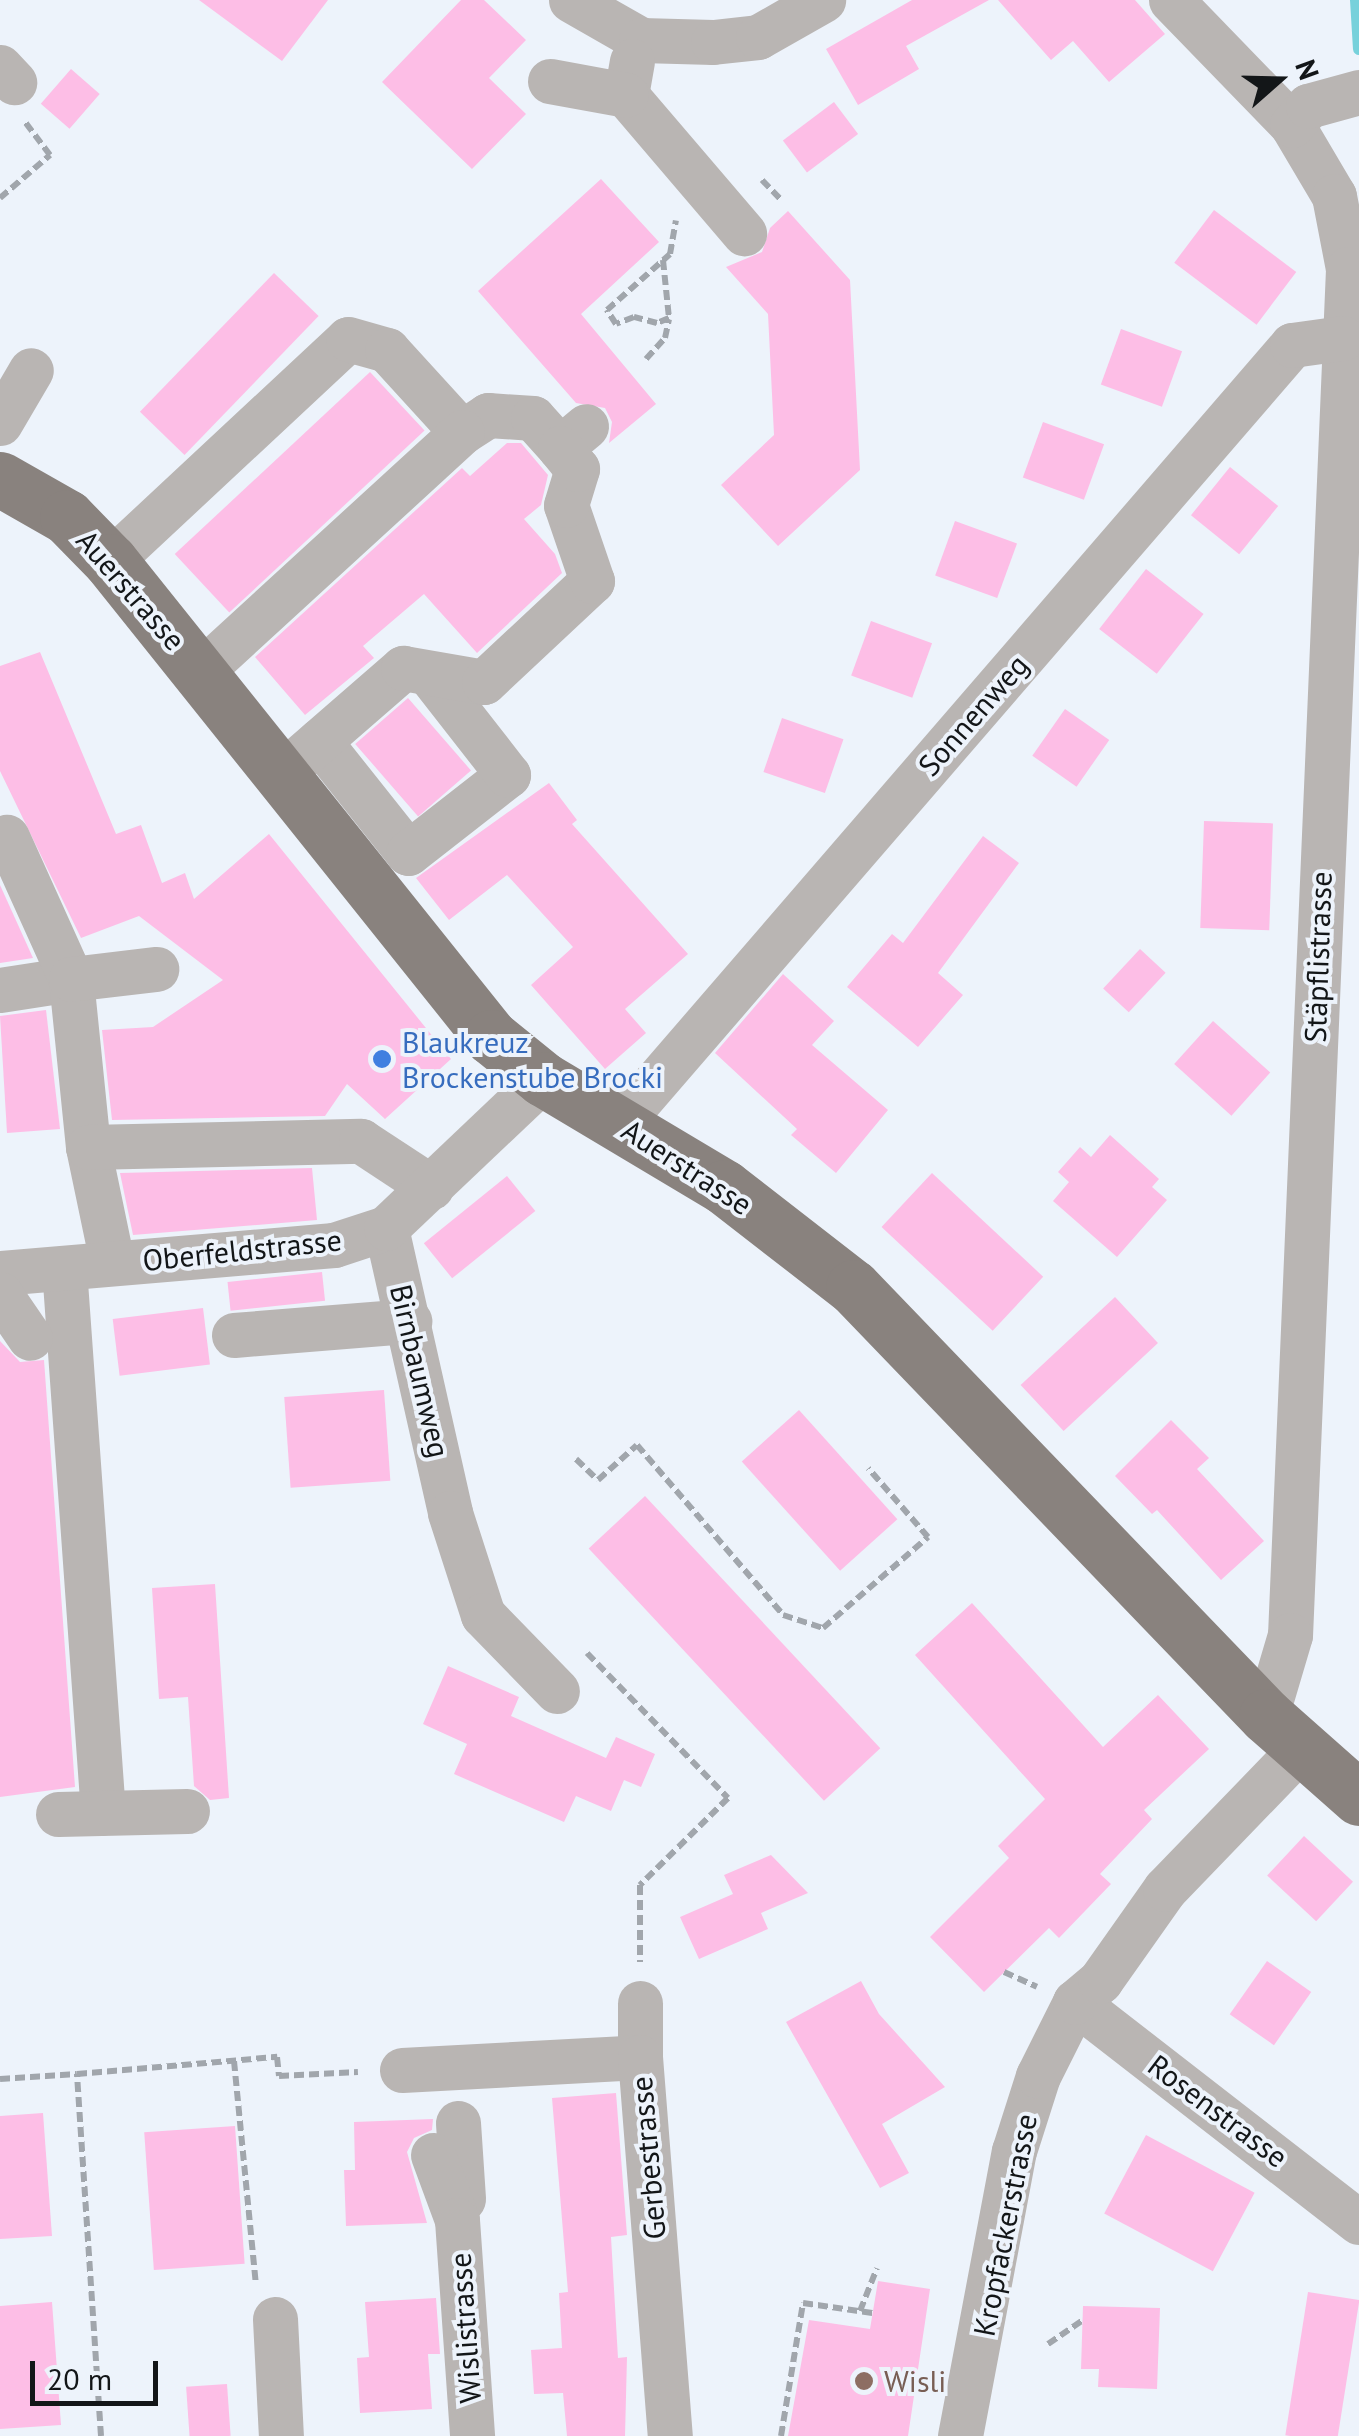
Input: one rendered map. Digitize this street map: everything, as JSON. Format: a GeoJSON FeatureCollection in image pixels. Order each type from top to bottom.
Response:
{"type":"FeatureCollection","features":[{"type":"Feature","properties":{"kind":"main road","name":"Auerstrasse"},"geometry":{"type":"LineString","coordinates":[[0,479],[66,517],[110,561],[200,672],[300,757],[491,1037],[543,1078],[724,1186],[853,1288],[1283,1732],[1359,1798]]}},
{"type":"Feature","properties":{"kind":"street"},"geometry":{"type":"LineString","coordinates":[[571,0],[641,40],[713,42],[758,37],[822,0]]}},
{"type":"Feature","properties":{"kind":"street","name":"Stäpflistrasse"},"geometry":{"type":"LineString","coordinates":[[1171,0],[1292,125],[1334,196],[1353,272],[1343,338],[1283,1732]]}},
{"type":"Feature","properties":{"kind":"street"},"geometry":{"type":"LineString","coordinates":[[550,80],[629,78],[685,164],[744,233]]}},
{"type":"Feature","properties":{"kind":"street"},"geometry":{"type":"LineString","coordinates":[[1292,125],[1308,106],[1352,93]]}},
{"type":"Feature","properties":{"kind":"street","name":"Sonnenweg"},"geometry":{"type":"LineString","coordinates":[[620,1123],[1292,345],[1343,338]]}},
{"type":"Feature","properties":{"kind":"street"},"geometry":{"type":"LineString","coordinates":[[110,561],[348,339],[387,350],[462,432]]}},
{"type":"Feature","properties":{"kind":"street"},"geometry":{"type":"LineString","coordinates":[[0,422],[31,370]]}},
{"type":"Feature","properties":{"kind":"street"},"geometry":{"type":"LineString","coordinates":[[200,672],[462,432],[488,415],[533,418],[573,437],[577,469],[566,505],[592,581],[484,682],[403,668],[300,757],[408,853],[508,774],[429,674]]}},
{"type":"Feature","properties":{"kind":"street"},"geometry":{"type":"LineString","coordinates":[[7,837],[71,980],[88,1147],[112,1262]]}},
{"type":"Feature","properties":{"kind":"street"},"geometry":{"type":"LineString","coordinates":[[0,990],[156,969]]}},
{"type":"Feature","properties":{"kind":"street","name":"Oberfeldstrasse"},"geometry":{"type":"LineString","coordinates":[[0,1273],[334,1245],[386,1228],[543,1078]]}},
{"type":"Feature","properties":{"kind":"street"},"geometry":{"type":"LineString","coordinates":[[88,1147],[361,1140],[431,1187]]}},
{"type":"Feature","properties":{"kind":"street","name":"Birnbaumweg"},"geometry":{"type":"LineString","coordinates":[[386,1228],[450,1513],[483,1616],[557,1691]]}},
{"type":"Feature","properties":{"kind":"street"},"geometry":{"type":"LineString","coordinates":[[64,1268],[104,1813]]}},
{"type":"Feature","properties":{"kind":"street"},"geometry":{"type":"LineString","coordinates":[[0,1294],[30,1338]]}},
{"type":"Feature","properties":{"kind":"street"},"geometry":{"type":"LineString","coordinates":[[234,1335],[408,1321]]}},
{"type":"Feature","properties":{"kind":"street","name":"Kropfackerstrasse"},"geometry":{"type":"LineString","coordinates":[[960,2436],[1014,2152],[1038,2076],[1076,2002],[1100,1981],[1283,1732]]}},
{"type":"Feature","properties":{"kind":"street"},"geometry":{"type":"LineString","coordinates":[[58,1814],[187,1810]]}},
{"type":"Feature","properties":{"kind":"street","name":"Rosenstrasse"},"geometry":{"type":"LineString","coordinates":[[1076,2002],[1359,2222]]}},
{"type":"Feature","properties":{"kind":"street"},"geometry":{"type":"LineString","coordinates":[[640,2003],[640,2057]]}},
{"type":"Feature","properties":{"kind":"street","name":"Gerbestrasse"},"geometry":{"type":"LineString","coordinates":[[402,2070],[640,2057],[670,2436]]}},
{"type":"Feature","properties":{"kind":"street","name":"Wislistrasse"},"geometry":{"type":"LineString","coordinates":[[446,2139],[457,2220],[472,2436]]}},
{"type":"Feature","properties":{"kind":"street"},"geometry":{"type":"LineString","coordinates":[[274,2319],[281,2436]]}},
{"type":"Feature","properties":{"kind":"path"},"geometry":{"type":"LineString","coordinates":[[0,198],[50,154],[28,130]]}},
{"type":"Feature","properties":{"kind":"path"},"geometry":{"type":"LineString","coordinates":[[646,359],[665,338],[669,318],[664,260],[685,164]]}},
{"type":"Feature","properties":{"kind":"path"},"geometry":{"type":"LineString","coordinates":[[664,260],[607,310],[616,324],[634,317],[657,323],[669,318]]}},
{"type":"Feature","properties":{"kind":"path"},"geometry":{"type":"LineString","coordinates":[[576,1460],[598,1480],[637,1446],[783,1615],[822,1628],[928,1538],[868,1468]]}},
{"type":"Feature","properties":{"kind":"path"},"geometry":{"type":"LineString","coordinates":[[576,1641],[728,1798],[640,1885],[640,2003]]}},
{"type":"Feature","properties":{"kind":"path"},"geometry":{"type":"LineString","coordinates":[[0,2079],[278,2057],[278,2076],[402,2070]]}},
{"type":"Feature","properties":{"kind":"path"},"geometry":{"type":"LineString","coordinates":[[234,2061],[259,2316],[274,2319]]}},
{"type":"Feature","properties":{"kind":"path"},"geometry":{"type":"LineString","coordinates":[[77,2074],[101,2436]]}},
{"type":"Feature","properties":{"kind":"path"},"geometry":{"type":"LineString","coordinates":[[860,2311],[877,2268]]}},
{"type":"Feature","properties":{"kind":"path"},"geometry":{"type":"LineString","coordinates":[[782,2436],[803,2302],[872,2313]]}},
{"type":"Feature","properties":{"kind":"path"},"geometry":{"type":"LineString","coordinates":[[1048,2344],[1083,2320]]}},
{"type":"Feature","properties":{"kind":"building"},"geometry":{"type":"Polygon","coordinates":[[[199,0],[328,0],[282,61],[199,0]]]}},
{"type":"Feature","properties":{"kind":"building"},"geometry":{"type":"Polygon","coordinates":[[[461,0],[484,0],[526,40],[489,78],[526,114],[472,169],[382,82],[461,0]]]}},
{"type":"Feature","properties":{"kind":"building"},"geometry":{"type":"Polygon","coordinates":[[[912,0],[989,0],[906,46],[919,69],[858,105],[826,49],[912,0]]]}},
{"type":"Feature","properties":{"kind":"building"},"geometry":{"type":"Polygon","coordinates":[[[998,0],[1135,0],[1165,34],[1109,82],[1073,41],[1051,60],[998,0]]]}},
{"type":"Feature","properties":{"kind":"building"},"geometry":{"type":"Polygon","coordinates":[[[71,69],[100,94],[70,129],[41,104],[71,69]]]}},
{"type":"Feature","properties":{"kind":"building"},"geometry":{"type":"Polygon","coordinates":[[[834,102],[858,134],[807,172],[783,141],[834,102]]]}},
{"type":"Feature","properties":{"kind":"building"},"geometry":{"type":"Polygon","coordinates":[[[601,179],[659,242],[581,314],[656,404],[609,443],[612,422],[605,408],[576,403],[478,291],[601,179]]]}},
{"type":"Feature","properties":{"kind":"building"},"geometry":{"type":"Polygon","coordinates":[[[1214,210],[1296,272],[1257,325],[1174,263],[1214,210]]]}},
{"type":"Feature","properties":{"kind":"building"},"geometry":{"type":"Polygon","coordinates":[[[788,211],[850,280],[860,470],[778,546],[721,485],[774,435],[768,314],[726,267],[762,252],[770,228],[788,211]]]}},
{"type":"Feature","properties":{"kind":"building"},"geometry":{"type":"Polygon","coordinates":[[[274,273],[319,316],[185,455],[140,412],[274,273]]]}},
{"type":"Feature","properties":{"kind":"building"},"geometry":{"type":"Polygon","coordinates":[[[1121,329],[1182,351],[1162,407],[1101,384],[1121,329]]]}},
{"type":"Feature","properties":{"kind":"building"},"geometry":{"type":"Polygon","coordinates":[[[370,372],[425,431],[229,613],[175,554],[370,372]]]}},
{"type":"Feature","properties":{"kind":"building"},"geometry":{"type":"Polygon","coordinates":[[[1043,422],[1104,444],[1084,500],[1023,477],[1043,422]]]}},
{"type":"Feature","properties":{"kind":"building"},"geometry":{"type":"Polygon","coordinates":[[[507,443],[521,443],[548,475],[541,505],[524,519],[555,554],[562,573],[477,653],[424,594],[363,646],[374,658],[305,715],[255,657],[462,468],[470,476],[507,443]]]}},
{"type":"Feature","properties":{"kind":"building"},"geometry":{"type":"Polygon","coordinates":[[[1230,467],[1278,506],[1239,554],[1191,515],[1230,467]]]}},
{"type":"Feature","properties":{"kind":"building"},"geometry":{"type":"Polygon","coordinates":[[[955,521],[1017,544],[997,598],[935,576],[955,521]]]}},
{"type":"Feature","properties":{"kind":"building"},"geometry":{"type":"Polygon","coordinates":[[[1146,569],[1204,614],[1157,674],[1099,629],[1146,569]]]}},
{"type":"Feature","properties":{"kind":"building"},"geometry":{"type":"Polygon","coordinates":[[[871,621],[932,643],[912,698],[851,676],[871,621]]]}},
{"type":"Feature","properties":{"kind":"building"},"geometry":{"type":"Polygon","coordinates":[[[40,652],[116,834],[141,825],[162,883],[185,873],[194,899],[269,834],[451,1059],[385,1119],[347,1084],[325,1116],[112,1120],[102,1030],[153,1027],[223,980],[139,916],[81,938],[0,771],[0,666],[40,652]]]}},
{"type":"Feature","properties":{"kind":"building"},"geometry":{"type":"Polygon","coordinates":[[[408,698],[471,770],[418,816],[355,744],[408,698]]]}},
{"type":"Feature","properties":{"kind":"building"},"geometry":{"type":"Polygon","coordinates":[[[1065,709],[1109,740],[1077,787],[1032,756],[1065,709]]]}},
{"type":"Feature","properties":{"kind":"building"},"geometry":{"type":"Polygon","coordinates":[[[782,718],[843,739],[825,793],[763,772],[782,718]]]}},
{"type":"Feature","properties":{"kind":"building"},"geometry":{"type":"Polygon","coordinates":[[[549,783],[577,820],[572,824],[688,954],[625,1009],[646,1033],[605,1069],[531,985],[573,947],[507,875],[449,920],[416,878],[549,783]]]}},
{"type":"Feature","properties":{"kind":"building"},"geometry":{"type":"Polygon","coordinates":[[[1204,821],[1273,823],[1269,930],[1200,928],[1204,821]]]}},
{"type":"Feature","properties":{"kind":"building"},"geometry":{"type":"Polygon","coordinates":[[[983,836],[1019,863],[938,973],[963,995],[918,1047],[847,987],[892,934],[903,943],[983,836]]]}},
{"type":"Feature","properties":{"kind":"building"},"geometry":{"type":"Polygon","coordinates":[[[0,885],[33,958],[0,963],[0,885]]]}},
{"type":"Feature","properties":{"kind":"building"},"geometry":{"type":"Polygon","coordinates":[[[1140,949],[1166,973],[1129,1012],[1103,988],[1140,949]]]}},
{"type":"Feature","properties":{"kind":"building"},"geometry":{"type":"Polygon","coordinates":[[[783,974],[834,1021],[812,1045],[888,1110],[836,1173],[791,1135],[797,1129],[715,1053],[783,974]]]}},
{"type":"Feature","properties":{"kind":"building"},"geometry":{"type":"Polygon","coordinates":[[[46,1010],[60,1129],[7,1133],[0,1016],[46,1010]]]}},
{"type":"Feature","properties":{"kind":"building"},"geometry":{"type":"Polygon","coordinates":[[[1213,1021],[1270,1073],[1231,1116],[1174,1064],[1213,1021]]]}},
{"type":"Feature","properties":{"kind":"building"},"geometry":{"type":"Polygon","coordinates":[[[1110,1135],[1159,1179],[1152,1187],[1167,1200],[1117,1257],[1053,1201],[1069,1182],[1058,1172],[1080,1147],[1091,1157],[1110,1135]]]}},
{"type":"Feature","properties":{"kind":"building"},"geometry":{"type":"Polygon","coordinates":[[[312,1168],[317,1220],[133,1235],[120,1173],[312,1168]]]}},
{"type":"Feature","properties":{"kind":"building"},"geometry":{"type":"Polygon","coordinates":[[[932,1173],[1043,1277],[993,1331],[882,1227],[932,1173]]]}},
{"type":"Feature","properties":{"kind":"building"},"geometry":{"type":"Polygon","coordinates":[[[507,1176],[535,1211],[452,1278],[424,1243],[507,1176]]]}},
{"type":"Feature","properties":{"kind":"building"},"geometry":{"type":"Polygon","coordinates":[[[322,1272],[325,1301],[231,1311],[228,1282],[322,1272]]]}},
{"type":"Feature","properties":{"kind":"building"},"geometry":{"type":"Polygon","coordinates":[[[1115,1297],[1158,1343],[1064,1431],[1021,1385],[1115,1297]]]}},
{"type":"Feature","properties":{"kind":"building"},"geometry":{"type":"Polygon","coordinates":[[[203,1308],[210,1365],[120,1376],[113,1319],[203,1308]]]}},
{"type":"Feature","properties":{"kind":"building"},"geometry":{"type":"Polygon","coordinates":[[[0,1341],[20,1362],[44,1360],[75,1787],[0,1797],[0,1341]]]}},
{"type":"Feature","properties":{"kind":"building"},"geometry":{"type":"Polygon","coordinates":[[[384,1390],[390,1481],[291,1488],[284,1397],[384,1390]]]}},
{"type":"Feature","properties":{"kind":"building"},"geometry":{"type":"Polygon","coordinates":[[[799,1410],[897,1519],[840,1571],[742,1462],[799,1410]]]}},
{"type":"Feature","properties":{"kind":"building"},"geometry":{"type":"Polygon","coordinates":[[[1171,1420],[1209,1458],[1197,1469],[1264,1541],[1221,1580],[1157,1510],[1152,1514],[1115,1476],[1171,1420]]]}},
{"type":"Feature","properties":{"kind":"building"},"geometry":{"type":"Polygon","coordinates":[[[645,1496],[880,1748],[824,1801],[589,1549],[645,1496]]]}},
{"type":"Feature","properties":{"kind":"building"},"geometry":{"type":"Polygon","coordinates":[[[215,1584],[229,1798],[210,1800],[194,1786],[188,1697],[159,1699],[152,1588],[215,1584]]]}},
{"type":"Feature","properties":{"kind":"building"},"geometry":{"type":"Polygon","coordinates":[[[972,1603],[1103,1747],[1158,1695],[1209,1749],[1144,1810],[1152,1819],[1100,1874],[1111,1884],[1059,1938],[1049,1928],[984,1992],[930,1937],[1009,1858],[998,1846],[1045,1799],[915,1655],[972,1603]]]}},
{"type":"Feature","properties":{"kind":"building"},"geometry":{"type":"Polygon","coordinates":[[[448,1666],[519,1697],[511,1716],[606,1758],[616,1737],[655,1754],[641,1787],[624,1780],[611,1811],[576,1796],[564,1822],[454,1774],[467,1744],[423,1724],[448,1666]]]}},
{"type":"Feature","properties":{"kind":"building"},"geometry":{"type":"Polygon","coordinates":[[[1304,1836],[1353,1882],[1316,1921],[1267,1875],[1304,1836]]]}},
{"type":"Feature","properties":{"kind":"building"},"geometry":{"type":"Polygon","coordinates":[[[771,1855],[808,1893],[761,1913],[768,1929],[699,1959],[680,1917],[733,1894],[724,1875],[771,1855]]]}},
{"type":"Feature","properties":{"kind":"building"},"geometry":{"type":"Polygon","coordinates":[[[1267,1961],[1311,1992],[1274,2045],[1230,2014],[1267,1961]]]}},
{"type":"Feature","properties":{"kind":"building"},"geometry":{"type":"Polygon","coordinates":[[[861,1981],[879,2014],[945,2087],[882,2124],[909,2173],[880,2188],[786,2022],[861,1981]]]}},
{"type":"Feature","properties":{"kind":"building"},"geometry":{"type":"Polygon","coordinates":[[[616,2093],[627,2235],[611,2237],[618,2358],[627,2357],[625,2436],[567,2436],[563,2393],[534,2394],[531,2350],[562,2348],[559,2293],[568,2292],[552,2098],[616,2093]]]}},
{"type":"Feature","properties":{"kind":"building"},"geometry":{"type":"Polygon","coordinates":[[[43,2113],[52,2236],[0,2239],[0,2116],[43,2113]]]}},
{"type":"Feature","properties":{"kind":"building"},"geometry":{"type":"Polygon","coordinates":[[[433,2119],[432,2130],[414,2138],[407,2152],[427,2223],[346,2226],[344,2170],[355,2170],[354,2122],[433,2119]]]}},
{"type":"Feature","properties":{"kind":"building"},"geometry":{"type":"Polygon","coordinates":[[[235,2126],[245,2264],[154,2270],[144,2132],[235,2126]]]}},
{"type":"Feature","properties":{"kind":"building"},"geometry":{"type":"Polygon","coordinates":[[[1146,2135],[1255,2193],[1213,2271],[1104,2214],[1146,2135]]]}},
{"type":"Feature","properties":{"kind":"building"},"geometry":{"type":"Polygon","coordinates":[[[878,2281],[930,2289],[908,2436],[788,2436],[809,2320],[870,2329],[878,2281]]]}},
{"type":"Feature","properties":{"kind":"building"},"geometry":{"type":"Polygon","coordinates":[[[1308,2292],[1359,2300],[1338,2436],[1285,2435],[1308,2292]]]}},
{"type":"Feature","properties":{"kind":"building"},"geometry":{"type":"Polygon","coordinates":[[[436,2298],[440,2354],[428,2354],[432,2409],[360,2413],[357,2358],[369,2357],[365,2302],[436,2298]]]}},
{"type":"Feature","properties":{"kind":"building"},"geometry":{"type":"Polygon","coordinates":[[[52,2302],[61,2425],[0,2429],[0,2306],[52,2302]]]}},
{"type":"Feature","properties":{"kind":"building"},"geometry":{"type":"Polygon","coordinates":[[[1083,2306],[1160,2308],[1157,2389],[1098,2387],[1099,2369],[1081,2369],[1083,2306]]]}},
{"type":"Feature","properties":{"kind":"building"},"geometry":{"type":"Polygon","coordinates":[[[227,2384],[231,2436],[190,2436],[186,2387],[227,2384]]]}},
{"type":"Feature","properties":{"kind":"waterway"},"geometry":{"type":"LineString","coordinates":[[1356,0],[1359,49]]}},
{"type":"Feature","properties":{"kind":"place","name":"Blaukreuz Brockenstube Brocki"},"geometry":{"type":"Point","coordinates":[382,1059]}},
{"type":"Feature","properties":{"kind":"place","name":"Wisli"},"geometry":{"type":"Point","coordinates":[864,2381]}}]}
